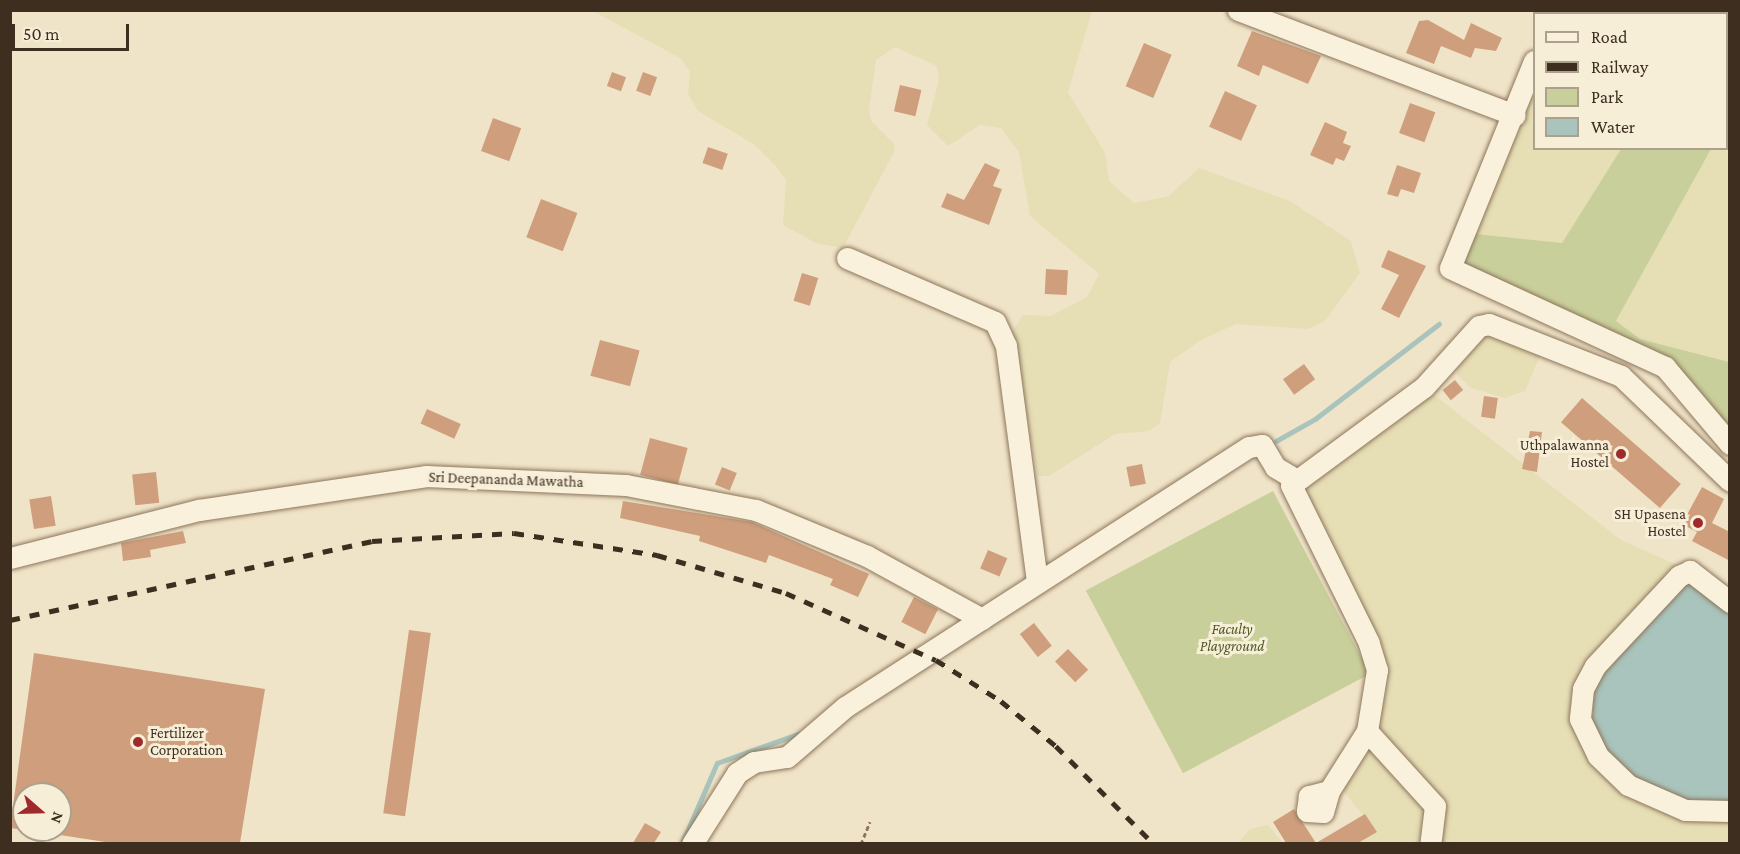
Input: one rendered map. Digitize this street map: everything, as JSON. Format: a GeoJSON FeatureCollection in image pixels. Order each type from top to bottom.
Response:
{"type":"FeatureCollection","features":[{"type":"Feature","properties":{"kind":"street"},"geometry":{"type":"LineString","coordinates":[[1238,10],[1515,115]]}},
{"type":"Feature","properties":{"kind":"street"},"geometry":{"type":"LineString","coordinates":[[1533,64],[1515,115],[1450,268],[1665,366],[1730,444]]}},
{"type":"Feature","properties":{"kind":"street"},"geometry":{"type":"LineString","coordinates":[[847,258],[995,321],[1006,346],[1037,581]]}},
{"type":"Feature","properties":{"kind":"street"},"geometry":{"type":"LineString","coordinates":[[1329,791],[1367,731],[1377,670],[1369,643],[1291,485],[1295,479],[1424,387],[1468,335],[1489,324],[1621,376],[1730,482]]}},
{"type":"Feature","properties":{"kind":"street"},"geometry":{"type":"LineString","coordinates":[[692,843],[737,773],[754,762],[787,757],[845,707],[1037,581],[1249,447],[1262,445],[1275,467],[1295,479]]}},
{"type":"Feature","properties":{"kind":"street","name":"Sri Deepananda Mawatha"},"geometry":{"type":"LineString","coordinates":[[10,558],[199,510],[426,476],[626,484],[756,510],[867,556],[982,619]]}},
{"type":"Feature","properties":{"kind":"street"},"geometry":{"type":"LineString","coordinates":[[1729,809],[1685,810],[1628,785],[1598,756],[1580,719],[1583,689],[1595,666],[1679,576],[1690,571],[1730,602]]}},
{"type":"Feature","properties":{"kind":"street"},"geometry":{"type":"LineString","coordinates":[[1367,731],[1436,806],[1430,843]]}},
{"type":"Feature","properties":{"kind":"path"},"geometry":{"type":"LineString","coordinates":[[861,843],[870,822]]}},
{"type":"Feature","properties":{"kind":"shaded area"},"geometry":{"type":"Polygon","coordinates":[[[593,11],[1092,11],[1068,92],[1105,153],[1109,181],[1134,203],[1169,196],[1199,168],[1290,201],[1351,241],[1360,273],[1325,321],[1308,329],[1236,324],[1201,340],[1170,362],[1160,423],[1149,431],[1115,434],[1049,476],[1038,476],[1011,334],[1023,315],[1051,316],[1087,297],[1099,274],[1030,216],[1019,152],[1001,128],[980,125],[948,146],[927,125],[939,80],[937,66],[895,47],[876,60],[869,110],[871,121],[895,145],[894,152],[843,248],[816,243],[783,225],[786,180],[775,165],[755,145],[698,111],[688,94],[690,72],[680,58],[593,11]]]}},
{"type":"Feature","properties":{"kind":"shaded area"},"geometry":{"type":"Polygon","coordinates":[[[1728,46],[1729,362],[1639,339],[1616,321],[1710,150],[1728,150],[1728,46]]]}},
{"type":"Feature","properties":{"kind":"shaded area"},"geometry":{"type":"Polygon","coordinates":[[[1533,64],[1533,150],[1620,150],[1562,243],[1467,233],[1533,64]]]}},
{"type":"Feature","properties":{"kind":"shaded area"},"geometry":{"type":"Polygon","coordinates":[[[1479,326],[1544,346],[1525,391],[1505,398],[1471,388],[1457,375],[1455,350],[1479,326]]]}},
{"type":"Feature","properties":{"kind":"shaded area"},"geometry":{"type":"Polygon","coordinates":[[[1424,387],[1621,540],[1690,571],[1616,638],[1580,719],[1729,811],[1729,843],[1358,843],[1376,832],[1335,780],[1367,731],[1376,670],[1295,479],[1424,387]]]}},
{"type":"Feature","properties":{"kind":"shaded area"},"geometry":{"type":"Polygon","coordinates":[[[1268,825],[1283,843],[1238,843],[1250,829],[1268,825]]]}},
{"type":"Feature","properties":{"kind":"green space"},"geometry":{"type":"Polygon","coordinates":[[[1620,150],[1710,150],[1616,321],[1640,339],[1729,362],[1729,444],[1665,366],[1450,268],[1467,233],[1562,243],[1620,150]]]}},
{"type":"Feature","properties":{"kind":"green space","name":"Faculty Playground"},"geometry":{"type":"Polygon","coordinates":[[[1273,491],[1370,674],[1183,773],[1086,591],[1273,491]]]}},
{"type":"Feature","properties":{"kind":"water"},"geometry":{"type":"Polygon","coordinates":[[[1688,584],[1702,589],[1729,615],[1729,805],[1694,804],[1643,787],[1611,761],[1592,719],[1594,692],[1604,674],[1664,599],[1688,584]]]}},
{"type":"Feature","properties":{"kind":"building"},"geometry":{"type":"Polygon","coordinates":[[[1428,20],[1464,40],[1471,23],[1502,38],[1496,51],[1475,48],[1471,58],[1441,46],[1434,64],[1406,53],[1419,21],[1428,20]]]}},
{"type":"Feature","properties":{"kind":"building"},"geometry":{"type":"Polygon","coordinates":[[[1252,31],[1321,56],[1308,84],[1263,65],[1259,76],[1237,66],[1252,31]]]}},
{"type":"Feature","properties":{"kind":"building"},"geometry":{"type":"Polygon","coordinates":[[[1144,43],[1172,55],[1153,98],[1126,86],[1144,43]]]}},
{"type":"Feature","properties":{"kind":"building"},"geometry":{"type":"Polygon","coordinates":[[[612,72],[626,77],[621,91],[607,86],[612,72]]]}},
{"type":"Feature","properties":{"kind":"building"},"geometry":{"type":"Polygon","coordinates":[[[643,72],[657,77],[650,96],[636,91],[643,72]]]}},
{"type":"Feature","properties":{"kind":"building"},"geometry":{"type":"Polygon","coordinates":[[[900,85],[921,90],[915,116],[894,111],[900,85]]]}},
{"type":"Feature","properties":{"kind":"building"},"geometry":{"type":"Polygon","coordinates":[[[1225,91],[1257,105],[1241,141],[1209,127],[1225,91]]]}},
{"type":"Feature","properties":{"kind":"building"},"geometry":{"type":"Polygon","coordinates":[[[1410,103],[1435,112],[1424,142],[1399,133],[1410,103]]]}},
{"type":"Feature","properties":{"kind":"building"},"geometry":{"type":"Polygon","coordinates":[[[493,118],[521,128],[509,161],[481,151],[493,118]]]}},
{"type":"Feature","properties":{"kind":"building"},"geometry":{"type":"Polygon","coordinates":[[[1325,122],[1347,132],[1343,143],[1351,146],[1344,161],[1336,158],[1333,165],[1310,155],[1325,122]]]}},
{"type":"Feature","properties":{"kind":"building"},"geometry":{"type":"Polygon","coordinates":[[[708,147],[728,154],[722,170],[702,163],[708,147]]]}},
{"type":"Feature","properties":{"kind":"building"},"geometry":{"type":"Polygon","coordinates":[[[985,163],[1000,170],[993,186],[1002,189],[989,225],[941,207],[947,193],[964,200],[985,163]]]}},
{"type":"Feature","properties":{"kind":"building"},"geometry":{"type":"Polygon","coordinates":[[[1397,165],[1421,173],[1414,193],[1401,189],[1398,197],[1387,194],[1397,165]]]}},
{"type":"Feature","properties":{"kind":"building"},"geometry":{"type":"Polygon","coordinates":[[[541,199],[577,213],[563,251],[526,237],[541,199]]]}},
{"type":"Feature","properties":{"kind":"building"},"geometry":{"type":"Polygon","coordinates":[[[1388,250],[1426,266],[1399,318],[1381,309],[1399,275],[1381,267],[1388,250]]]}},
{"type":"Feature","properties":{"kind":"building"},"geometry":{"type":"Polygon","coordinates":[[[1046,269],[1068,270],[1067,295],[1045,294],[1046,269]]]}},
{"type":"Feature","properties":{"kind":"building"},"geometry":{"type":"Polygon","coordinates":[[[802,273],[818,278],[810,306],[794,301],[802,273]]]}},
{"type":"Feature","properties":{"kind":"building"},"geometry":{"type":"Polygon","coordinates":[[[600,340],[640,351],[630,386],[590,376],[600,340]]]}},
{"type":"Feature","properties":{"kind":"building"},"geometry":{"type":"Polygon","coordinates":[[[1304,364],[1315,379],[1294,395],[1283,379],[1304,364]]]}},
{"type":"Feature","properties":{"kind":"building"},"geometry":{"type":"Polygon","coordinates":[[[1455,380],[1463,390],[1451,400],[1443,390],[1455,380]]]}},
{"type":"Feature","properties":{"kind":"building"},"geometry":{"type":"Polygon","coordinates":[[[1484,396],[1498,398],[1495,419],[1481,417],[1484,396]]]}},
{"type":"Feature","properties":{"kind":"building","name":"Uthpalawanna Hostel"},"geometry":{"type":"Polygon","coordinates":[[[1582,398],[1681,484],[1660,508],[1561,422],[1582,398]]]}},
{"type":"Feature","properties":{"kind":"building"},"geometry":{"type":"Polygon","coordinates":[[[427,409],[461,424],[454,439],[420,424],[427,409]]]}},
{"type":"Feature","properties":{"kind":"building"},"geometry":{"type":"Polygon","coordinates":[[[1530,431],[1542,432],[1537,472],[1522,469],[1530,431]]]}},
{"type":"Feature","properties":{"kind":"building"},"geometry":{"type":"Polygon","coordinates":[[[650,438],[688,448],[678,485],[640,475],[650,438]]]}},
{"type":"Feature","properties":{"kind":"building"},"geometry":{"type":"Polygon","coordinates":[[[1142,464],[1146,484],[1130,487],[1126,467],[1142,464]]]}},
{"type":"Feature","properties":{"kind":"building"},"geometry":{"type":"Polygon","coordinates":[[[722,467],[737,473],[730,491],[715,485],[722,467]]]}},
{"type":"Feature","properties":{"kind":"building"},"geometry":{"type":"Polygon","coordinates":[[[156,472],[159,503],[135,505],[132,475],[156,472]]]}},
{"type":"Feature","properties":{"kind":"building","name":"SH Upasena Hostel"},"geometry":{"type":"Polygon","coordinates":[[[1702,487],[1724,499],[1712,523],[1730,532],[1730,561],[1692,541],[1697,532],[1682,524],[1702,487]]]}},
{"type":"Feature","properties":{"kind":"building"},"geometry":{"type":"Polygon","coordinates":[[[51,496],[56,526],[34,529],[29,499],[51,496]]]}},
{"type":"Feature","properties":{"kind":"building"},"geometry":{"type":"Polygon","coordinates":[[[623,501],[752,522],[869,574],[858,597],[830,585],[833,579],[769,555],[766,563],[699,541],[700,536],[620,518],[623,501]]]}},
{"type":"Feature","properties":{"kind":"building"},"geometry":{"type":"Polygon","coordinates":[[[183,531],[186,543],[150,550],[151,557],[123,561],[121,543],[183,531]]]}},
{"type":"Feature","properties":{"kind":"building"},"geometry":{"type":"Polygon","coordinates":[[[988,550],[1007,558],[1000,577],[980,568],[988,550]]]}},
{"type":"Feature","properties":{"kind":"building"},"geometry":{"type":"Polygon","coordinates":[[[914,597],[938,609],[925,634],[901,622],[914,597]]]}},
{"type":"Feature","properties":{"kind":"building"},"geometry":{"type":"Polygon","coordinates":[[[1034,623],[1052,646],[1038,657],[1020,634],[1034,623]]]}},
{"type":"Feature","properties":{"kind":"building"},"geometry":{"type":"Polygon","coordinates":[[[409,630],[431,633],[405,816],[383,813],[409,630]]]}},
{"type":"Feature","properties":{"kind":"building"},"geometry":{"type":"Polygon","coordinates":[[[1068,649],[1088,670],[1075,682],[1055,662],[1068,649]]]}},
{"type":"Feature","properties":{"kind":"building","name":"Fertilizer Corporation"},"geometry":{"type":"Polygon","coordinates":[[[34,653],[265,689],[240,843],[112,843],[72,837],[72,782],[16,782],[34,653]]]}},
{"type":"Feature","properties":{"kind":"building"},"geometry":{"type":"Polygon","coordinates":[[[1294,809],[1316,843],[1286,843],[1273,822],[1294,809]]]}},
{"type":"Feature","properties":{"kind":"building"},"geometry":{"type":"Polygon","coordinates":[[[1365,814],[1377,832],[1358,843],[1316,843],[1365,814]]]}},
{"type":"Feature","properties":{"kind":"building"},"geometry":{"type":"Polygon","coordinates":[[[645,823],[661,832],[654,843],[633,843],[645,823]]]}},
{"type":"Feature","properties":{"kind":"waterway"},"geometry":{"type":"LineString","coordinates":[[1276,441],[1315,419],[1439,324]]}},
{"type":"Feature","properties":{"kind":"waterway"},"geometry":{"type":"LineString","coordinates":[[682,843],[717,763],[798,734]]}},
{"type":"Feature","properties":{"kind":"railway"},"geometry":{"type":"LineString","coordinates":[[10,620],[372,541],[514,533],[657,555],[786,593],[936,660],[1001,701],[1056,746],[1154,844]]}},
{"type":"Feature","properties":{"kind":"place","name":"Uthpalawanna Hostel"},"geometry":{"type":"Point","coordinates":[1621,454]}},
{"type":"Feature","properties":{"kind":"place","name":"SH Upasena Hostel"},"geometry":{"type":"Point","coordinates":[1698,523]}},
{"type":"Feature","properties":{"kind":"place","name":"Fertilizer Corporation"},"geometry":{"type":"Point","coordinates":[138,742]}}]}
